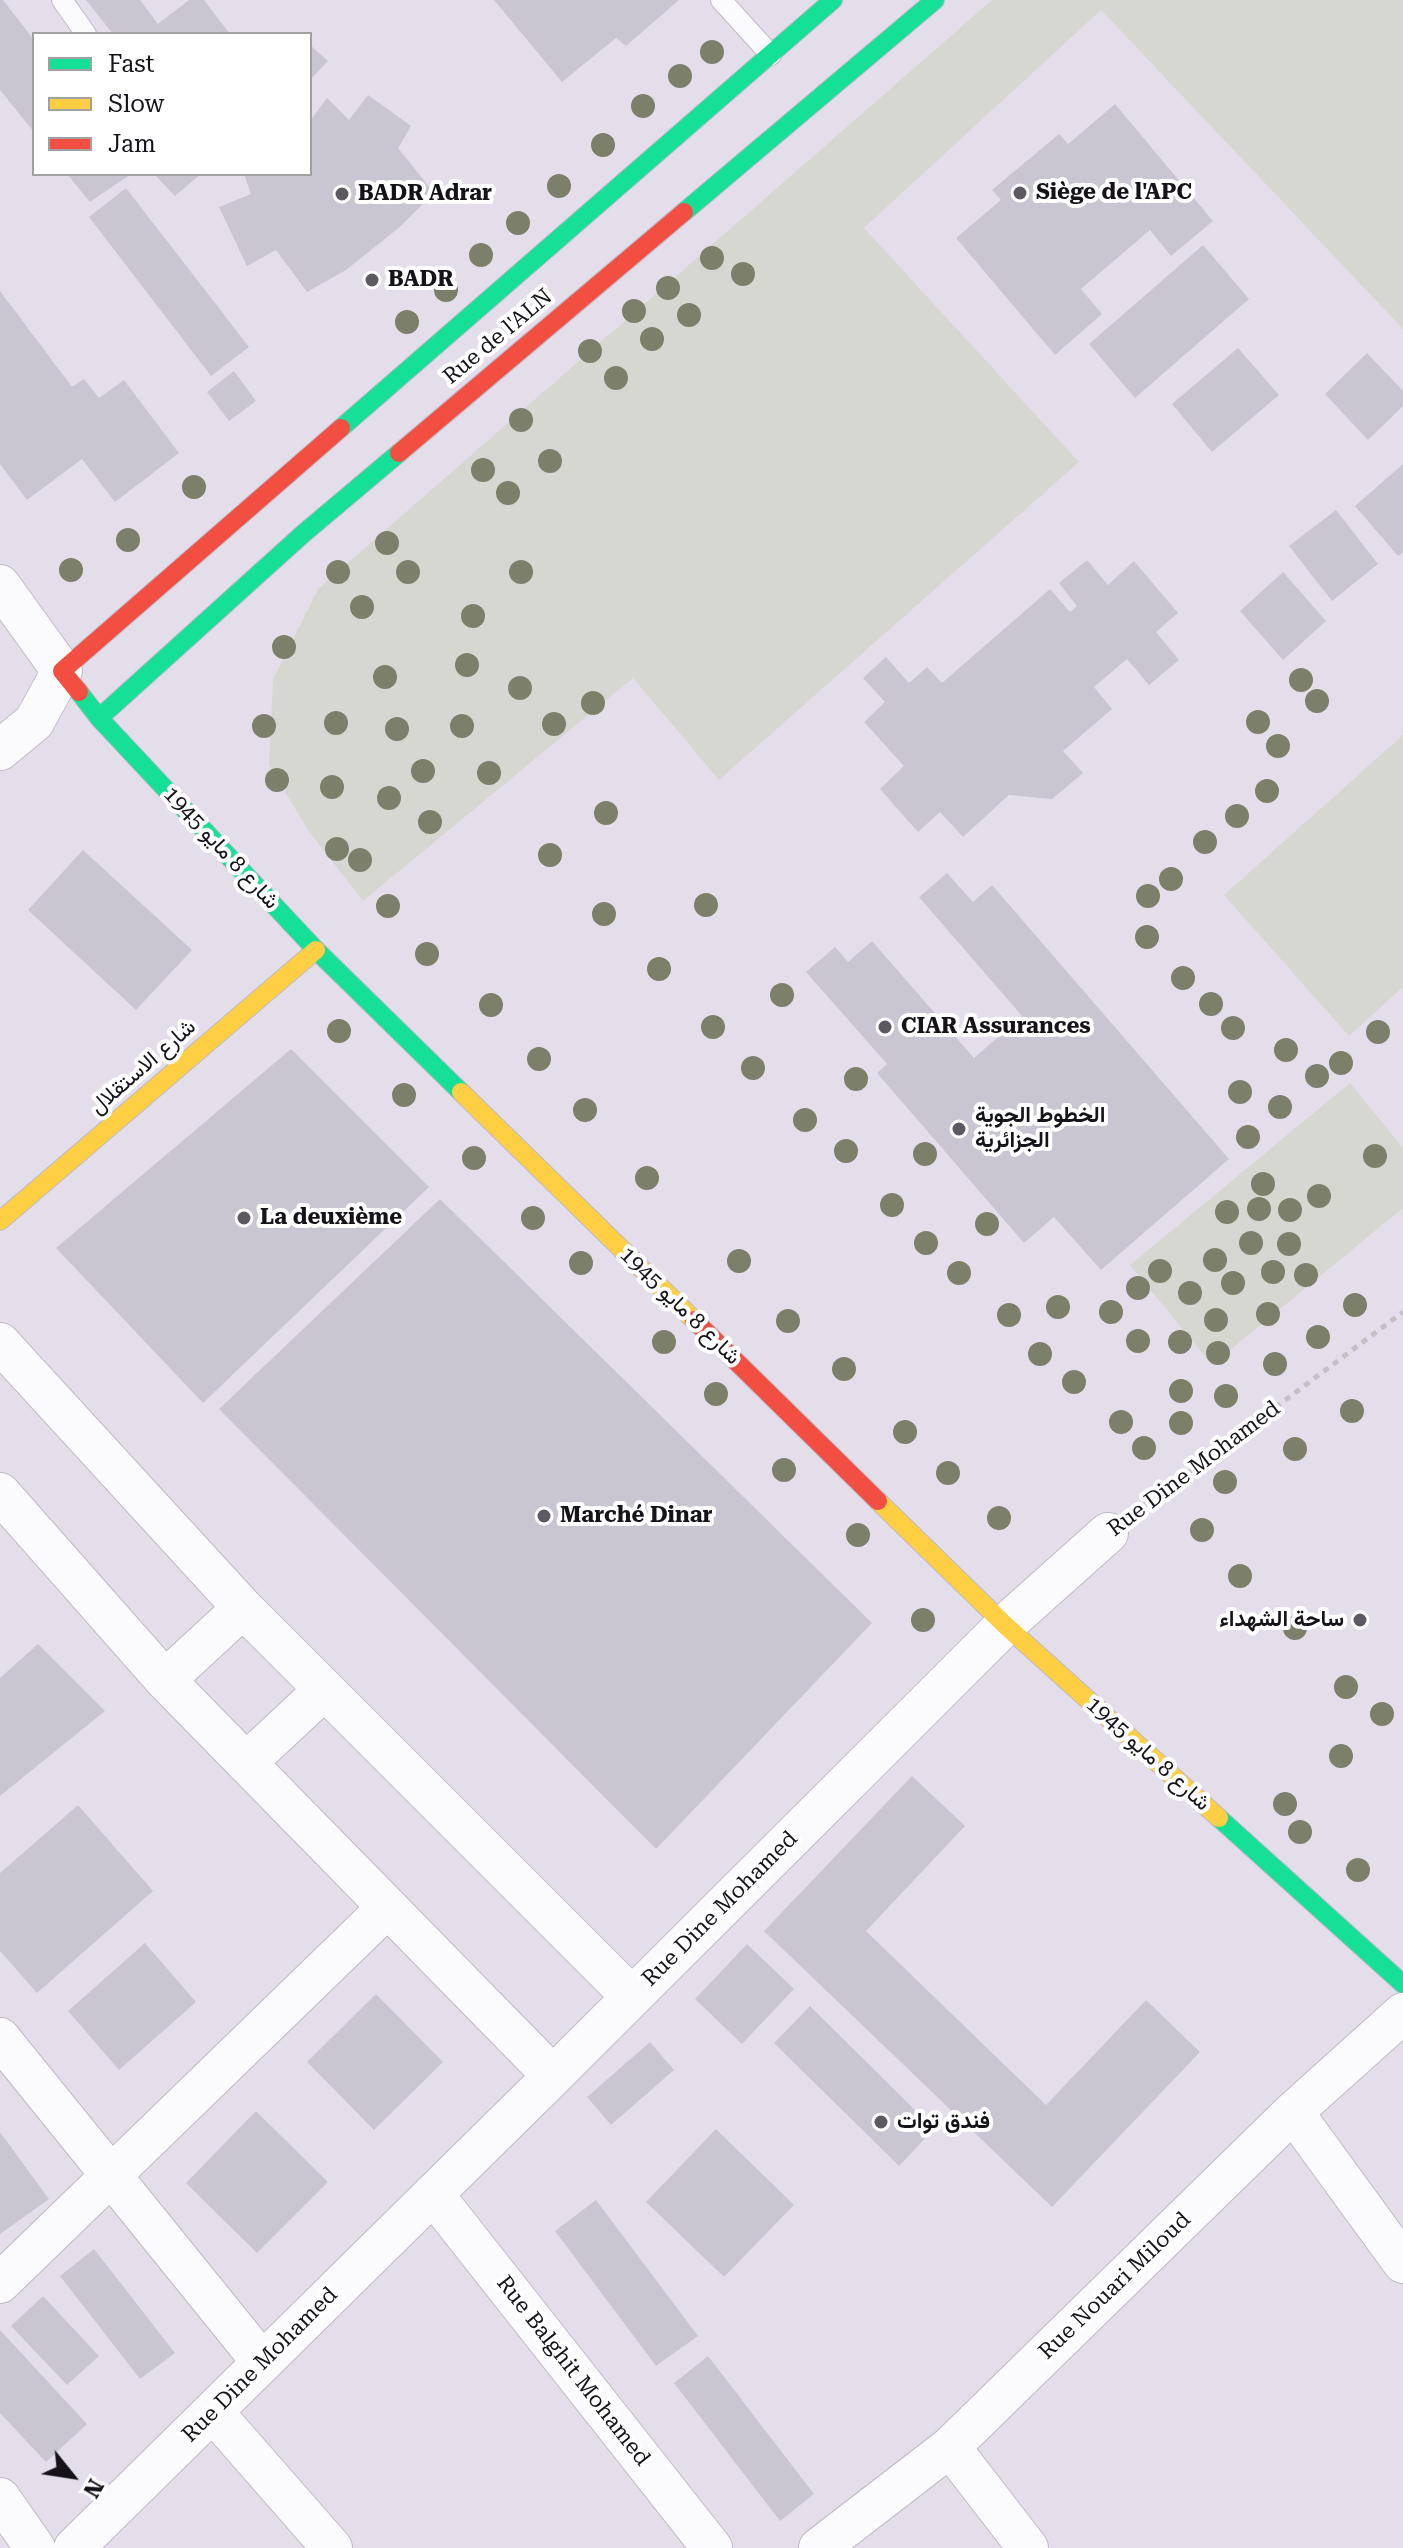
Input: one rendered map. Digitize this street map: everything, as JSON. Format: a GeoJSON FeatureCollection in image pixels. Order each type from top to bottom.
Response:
{"type":"FeatureCollection","features":[{"type":"Feature","properties":{"kind":"street","name":"Rue de l'ALN"},"geometry":{"type":"LineString","coordinates":[[62,671],[833,0]]}},
{"type":"Feature","properties":{"kind":"street","name":"Rue de l'ALN"},"geometry":{"type":"LineString","coordinates":[[99,718],[304,533],[935,0]]}},
{"type":"Feature","properties":{"kind":"street","name":"شارع 8 مايو 1945"},"geometry":{"type":"LineString","coordinates":[[0,585],[99,718],[316,950],[1005,1625],[1403,1984]]}},
{"type":"Feature","properties":{"kind":"street"},"geometry":{"type":"LineString","coordinates":[[0,750],[34,722],[62,671]]}},
{"type":"Feature","properties":{"kind":"street"},"geometry":{"type":"LineString","coordinates":[[34,722],[99,718]]}},
{"type":"Feature","properties":{"kind":"street","name":"شارع الاستقلال"},"geometry":{"type":"LineString","coordinates":[[0,1221],[316,950]]}},
{"type":"Feature","properties":{"kind":"street"},"geometry":{"type":"LineString","coordinates":[[0,1343],[243,1608],[632,1997]]}},
{"type":"Feature","properties":{"kind":"street"},"geometry":{"type":"LineString","coordinates":[[0,1493],[165,1680],[553,2076]]}},
{"type":"Feature","properties":{"kind":"street","name":"Rue Dine Mohamed"},"geometry":{"type":"LineString","coordinates":[[74,2548],[1005,1625],[1108,1533]]}},
{"type":"Feature","properties":{"kind":"street"},"geometry":{"type":"LineString","coordinates":[[165,1680],[243,1608]]}},
{"type":"Feature","properties":{"kind":"street"},"geometry":{"type":"LineString","coordinates":[[246,1763],[324,1690]]}},
{"type":"Feature","properties":{"kind":"street"},"geometry":{"type":"LineString","coordinates":[[0,2283],[387,1908]]}},
{"type":"Feature","properties":{"kind":"street","name":"Rue Nouari Miloud"},"geometry":{"type":"LineString","coordinates":[[819,2548],[950,2447],[1293,2112],[1403,2013]]}},
{"type":"Feature","properties":{"kind":"street"},"geometry":{"type":"LineString","coordinates":[[0,2038],[262,2362]]}},
{"type":"Feature","properties":{"kind":"street"},"geometry":{"type":"LineString","coordinates":[[1293,2112],[1403,2263]]}},
{"type":"Feature","properties":{"kind":"street","name":"Rue Balghit Mohamed"},"geometry":{"type":"LineString","coordinates":[[433,2194],[712,2548]]}},
{"type":"Feature","properties":{"kind":"street"},"geometry":{"type":"LineString","coordinates":[[213,2412],[332,2548]]}},
{"type":"Feature","properties":{"kind":"street"},"geometry":{"type":"LineString","coordinates":[[950,2447],[1028,2548]]}},
{"type":"Feature","properties":{"kind":"street"},"geometry":{"type":"LineString","coordinates":[[0,2498],[35,2548]]}},
{"type":"Feature","properties":{"kind":"lane"},"geometry":{"type":"LineString","coordinates":[[62,0],[85,32]]}},
{"type":"Feature","properties":{"kind":"lane"},"geometry":{"type":"LineString","coordinates":[[721,0],[771,55]]}},
{"type":"Feature","properties":{"kind":"path","name":"Rue Dine Mohamed"},"geometry":{"type":"LineString","coordinates":[[1108,1533],[1403,1312]]}},
{"type":"Feature","properties":{"kind":"shaded area"},"geometry":{"type":"Polygon","coordinates":[[[992,0],[1403,0],[1403,329],[1101,10],[864,228],[1079,462],[719,780],[633,678],[363,901],[308,830],[269,765],[273,679],[318,589],[992,0]]]}},
{"type":"Feature","properties":{"kind":"shaded area"},"geometry":{"type":"Polygon","coordinates":[[[1403,735],[1403,987],[1349,1036],[1224,895],[1403,735]]]}},
{"type":"Feature","properties":{"kind":"shaded area"},"geometry":{"type":"Polygon","coordinates":[[[1350,1083],[1403,1148],[1403,1208],[1212,1365],[1130,1265],[1350,1083]]]}},
{"type":"Feature","properties":{"kind":"building"},"geometry":{"type":"Polygon","coordinates":[[[0,0],[3,0],[32,37],[32,130],[0,90],[0,0]]]}},
{"type":"Feature","properties":{"kind":"building"},"geometry":{"type":"Polygon","coordinates":[[[86,0],[140,0],[158,24],[189,0],[204,0],[228,32],[111,32],[86,0]]]}},
{"type":"Feature","properties":{"kind":"building"},"geometry":{"type":"Polygon","coordinates":[[[494,0],[679,0],[626,46],[616,38],[562,82],[494,0]]]}},
{"type":"Feature","properties":{"kind":"building"},"geometry":{"type":"Polygon","coordinates":[[[312,47],[328,61],[312,78],[312,47]]]}},
{"type":"Feature","properties":{"kind":"building","name":"BADR Adrar"},"geometry":{"type":"Polygon","coordinates":[[[368,95],[411,126],[398,148],[434,193],[401,226],[346,270],[307,292],[276,250],[247,266],[219,207],[251,194],[245,176],[312,176],[312,118],[327,98],[349,120],[368,95]]]}},
{"type":"Feature","properties":{"kind":"building"},"geometry":{"type":"Polygon","coordinates":[[[1115,104],[1213,221],[1171,256],[1150,230],[1081,289],[1102,314],[1055,355],[956,238],[1001,200],[992,190],[1059,134],[1068,144],[1115,104]]]}},
{"type":"Feature","properties":{"kind":"building"},"geometry":{"type":"Polygon","coordinates":[[[69,176],[128,176],[90,202],[69,176]]]}},
{"type":"Feature","properties":{"kind":"building"},"geometry":{"type":"Polygon","coordinates":[[[156,176],[199,176],[175,196],[156,176]]]}},
{"type":"Feature","properties":{"kind":"building"},"geometry":{"type":"Polygon","coordinates":[[[126,188],[249,347],[211,376],[89,217],[126,188]]]}},
{"type":"Feature","properties":{"kind":"building"},"geometry":{"type":"Polygon","coordinates":[[[1203,245],[1249,299],[1135,398],[1089,344],[1203,245]]]}},
{"type":"Feature","properties":{"kind":"building"},"geometry":{"type":"Polygon","coordinates":[[[0,291],[72,387],[84,379],[99,398],[124,380],[179,453],[115,502],[82,459],[27,500],[0,464],[0,291]]]}},
{"type":"Feature","properties":{"kind":"building"},"geometry":{"type":"Polygon","coordinates":[[[1238,348],[1279,395],[1212,452],[1172,404],[1238,348]]]}},
{"type":"Feature","properties":{"kind":"building"},"geometry":{"type":"Polygon","coordinates":[[[1367,353],[1403,391],[1403,406],[1368,440],[1325,394],[1367,353]]]}},
{"type":"Feature","properties":{"kind":"building"},"geometry":{"type":"Polygon","coordinates":[[[234,371],[256,401],[229,421],[207,392],[234,371]]]}},
{"type":"Feature","properties":{"kind":"building"},"geometry":{"type":"Polygon","coordinates":[[[1403,464],[1403,552],[1398,556],[1355,506],[1403,464]]]}},
{"type":"Feature","properties":{"kind":"building"},"geometry":{"type":"Polygon","coordinates":[[[1336,510],[1378,564],[1332,601],[1289,546],[1336,510]]]}},
{"type":"Feature","properties":{"kind":"building"},"geometry":{"type":"Polygon","coordinates":[[[1087,560],[1108,585],[1134,561],[1178,613],[1156,632],[1179,660],[1149,685],[1127,659],[1094,687],[1112,709],[1063,751],[1083,773],[1052,799],[1009,795],[963,837],[940,812],[918,832],[880,789],[904,766],[864,722],[885,702],[863,678],[886,657],[909,683],[927,667],[942,683],[1050,589],[1070,612],[1077,606],[1059,583],[1087,560]]]}},
{"type":"Feature","properties":{"kind":"building"},"geometry":{"type":"Polygon","coordinates":[[[1283,572],[1326,621],[1283,660],[1240,611],[1283,572]]]}},
{"type":"Feature","properties":{"kind":"building"},"geometry":{"type":"Polygon","coordinates":[[[83,850],[192,950],[136,1010],[28,910],[83,850]]]}},
{"type":"Feature","properties":{"kind":"building"},"geometry":{"type":"Polygon","coordinates":[[[947,873],[973,902],[992,885],[1229,1159],[1101,1270],[1054,1217],[1024,1243],[877,1073],[887,1064],[806,972],[835,947],[848,962],[872,941],[974,1058],[1022,1016],[919,897],[947,873]]]}},
{"type":"Feature","properties":{"kind":"building","name":"La deuxième"},"geometry":{"type":"Polygon","coordinates":[[[291,1049],[429,1187],[203,1403],[56,1248],[291,1049]]]}},
{"type":"Feature","properties":{"kind":"building","name":"Marché Dinar"},"geometry":{"type":"Polygon","coordinates":[[[440,1199],[872,1623],[656,1849],[219,1409],[440,1199]]]}},
{"type":"Feature","properties":{"kind":"building"},"geometry":{"type":"Polygon","coordinates":[[[38,1644],[105,1711],[0,1796],[0,1678],[38,1644]]]}},
{"type":"Feature","properties":{"kind":"building"},"geometry":{"type":"Polygon","coordinates":[[[912,1776],[965,1826],[866,1931],[1046,2105],[1146,2000],[1200,2052],[1052,2207],[764,1931],[912,1776]]]}},
{"type":"Feature","properties":{"kind":"building"},"geometry":{"type":"Polygon","coordinates":[[[78,1805],[153,1891],[37,1993],[0,1951],[0,1873],[78,1805]]]}},
{"type":"Feature","properties":{"kind":"building"},"geometry":{"type":"Polygon","coordinates":[[[145,1943],[196,2002],[119,2070],[68,2011],[145,1943]]]}},
{"type":"Feature","properties":{"kind":"building"},"geometry":{"type":"Polygon","coordinates":[[[747,1944],[794,1989],[742,2044],[695,1999],[747,1944]]]}},
{"type":"Feature","properties":{"kind":"building"},"geometry":{"type":"Polygon","coordinates":[[[376,1994],[443,2062],[374,2130],[307,2062],[376,1994]]]}},
{"type":"Feature","properties":{"kind":"building"},"geometry":{"type":"Polygon","coordinates":[[[810,2006],[934,2129],[899,2166],[774,2043],[810,2006]]]}},
{"type":"Feature","properties":{"kind":"building"},"geometry":{"type":"Polygon","coordinates":[[[650,2042],[674,2070],[611,2125],[587,2097],[650,2042]]]}},
{"type":"Feature","properties":{"kind":"building"},"geometry":{"type":"Polygon","coordinates":[[[256,2111],[328,2182],[257,2253],[186,2183],[256,2111]]]}},
{"type":"Feature","properties":{"kind":"building"},"geometry":{"type":"Polygon","coordinates":[[[716,2129],[794,2205],[724,2277],[646,2202],[716,2129]]]}},
{"type":"Feature","properties":{"kind":"building"},"geometry":{"type":"Polygon","coordinates":[[[0,2132],[49,2199],[0,2234],[0,2132]]]}},
{"type":"Feature","properties":{"kind":"building"},"geometry":{"type":"Polygon","coordinates":[[[596,2200],[698,2336],[656,2366],[555,2231],[596,2200]]]}},
{"type":"Feature","properties":{"kind":"building"},"geometry":{"type":"Polygon","coordinates":[[[94,2249],[175,2353],[140,2379],[60,2276],[94,2249]]]}},
{"type":"Feature","properties":{"kind":"building"},"geometry":{"type":"Polygon","coordinates":[[[43,2296],[99,2356],[67,2385],[11,2326],[43,2296]]]}},
{"type":"Feature","properties":{"kind":"building"},"geometry":{"type":"Polygon","coordinates":[[[0,2330],[87,2424],[46,2462],[0,2413],[0,2330]]]}},
{"type":"Feature","properties":{"kind":"building"},"geometry":{"type":"Polygon","coordinates":[[[708,2356],[814,2494],[780,2521],[674,2383],[708,2356]]]}},
{"type":"Feature","properties":{"kind":"traffic: fast"},"geometry":{"type":"LineString","coordinates":[[341,428],[833,0]]}},
{"type":"Feature","properties":{"kind":"traffic: fast"},"geometry":{"type":"LineString","coordinates":[[684,212],[935,0]]}},
{"type":"Feature","properties":{"kind":"traffic: fast"},"geometry":{"type":"LineString","coordinates":[[99,718],[304,533],[399,453]]}},
{"type":"Feature","properties":{"kind":"traffic: fast"},"geometry":{"type":"LineString","coordinates":[[79,692],[99,718],[316,950],[461,1092]]}},
{"type":"Feature","properties":{"kind":"traffic: fast"},"geometry":{"type":"LineString","coordinates":[[1219,1818],[1403,1984]]}},
{"type":"Feature","properties":{"kind":"traffic: slow"},"geometry":{"type":"LineString","coordinates":[[0,1221],[316,950]]}},
{"type":"Feature","properties":{"kind":"traffic: slow"},"geometry":{"type":"LineString","coordinates":[[461,1092],[694,1320]]}},
{"type":"Feature","properties":{"kind":"traffic: slow"},"geometry":{"type":"LineString","coordinates":[[878,1501],[1005,1625],[1219,1818]]}},
{"type":"Feature","properties":{"kind":"traffic: jam"},"geometry":{"type":"LineString","coordinates":[[399,453],[684,212]]}},
{"type":"Feature","properties":{"kind":"traffic: jam"},"geometry":{"type":"LineString","coordinates":[[79,692],[62,671],[341,428]]}},
{"type":"Feature","properties":{"kind":"traffic: jam"},"geometry":{"type":"LineString","coordinates":[[694,1320],[878,1501]]}},
{"type":"Feature","properties":{"kind":"place","name":"Siège de l'APC"},"geometry":{"type":"Point","coordinates":[1020,193]}},
{"type":"Feature","properties":{"kind":"place","name":"BADR Adrar"},"geometry":{"type":"Point","coordinates":[342,194]}},
{"type":"Feature","properties":{"kind":"place","name":"BADR"},"geometry":{"type":"Point","coordinates":[372,280]}},
{"type":"Feature","properties":{"kind":"place","name":"CIAR Assurances"},"geometry":{"type":"Point","coordinates":[885,1027]}},
{"type":"Feature","properties":{"kind":"place","name":"الخطوط الجوية الجزائرية"},"geometry":{"type":"Point","coordinates":[959,1129]}},
{"type":"Feature","properties":{"kind":"place","name":"La deuxième"},"geometry":{"type":"Point","coordinates":[244,1218]}},
{"type":"Feature","properties":{"kind":"place","name":"Marché Dinar"},"geometry":{"type":"Point","coordinates":[544,1516]}},
{"type":"Feature","properties":{"kind":"place","name":"ساحة الشهداء"},"geometry":{"type":"Point","coordinates":[1360,1620]}},
{"type":"Feature","properties":{"kind":"place","name":"فندق توات"},"geometry":{"type":"Point","coordinates":[881,2122]}}]}
